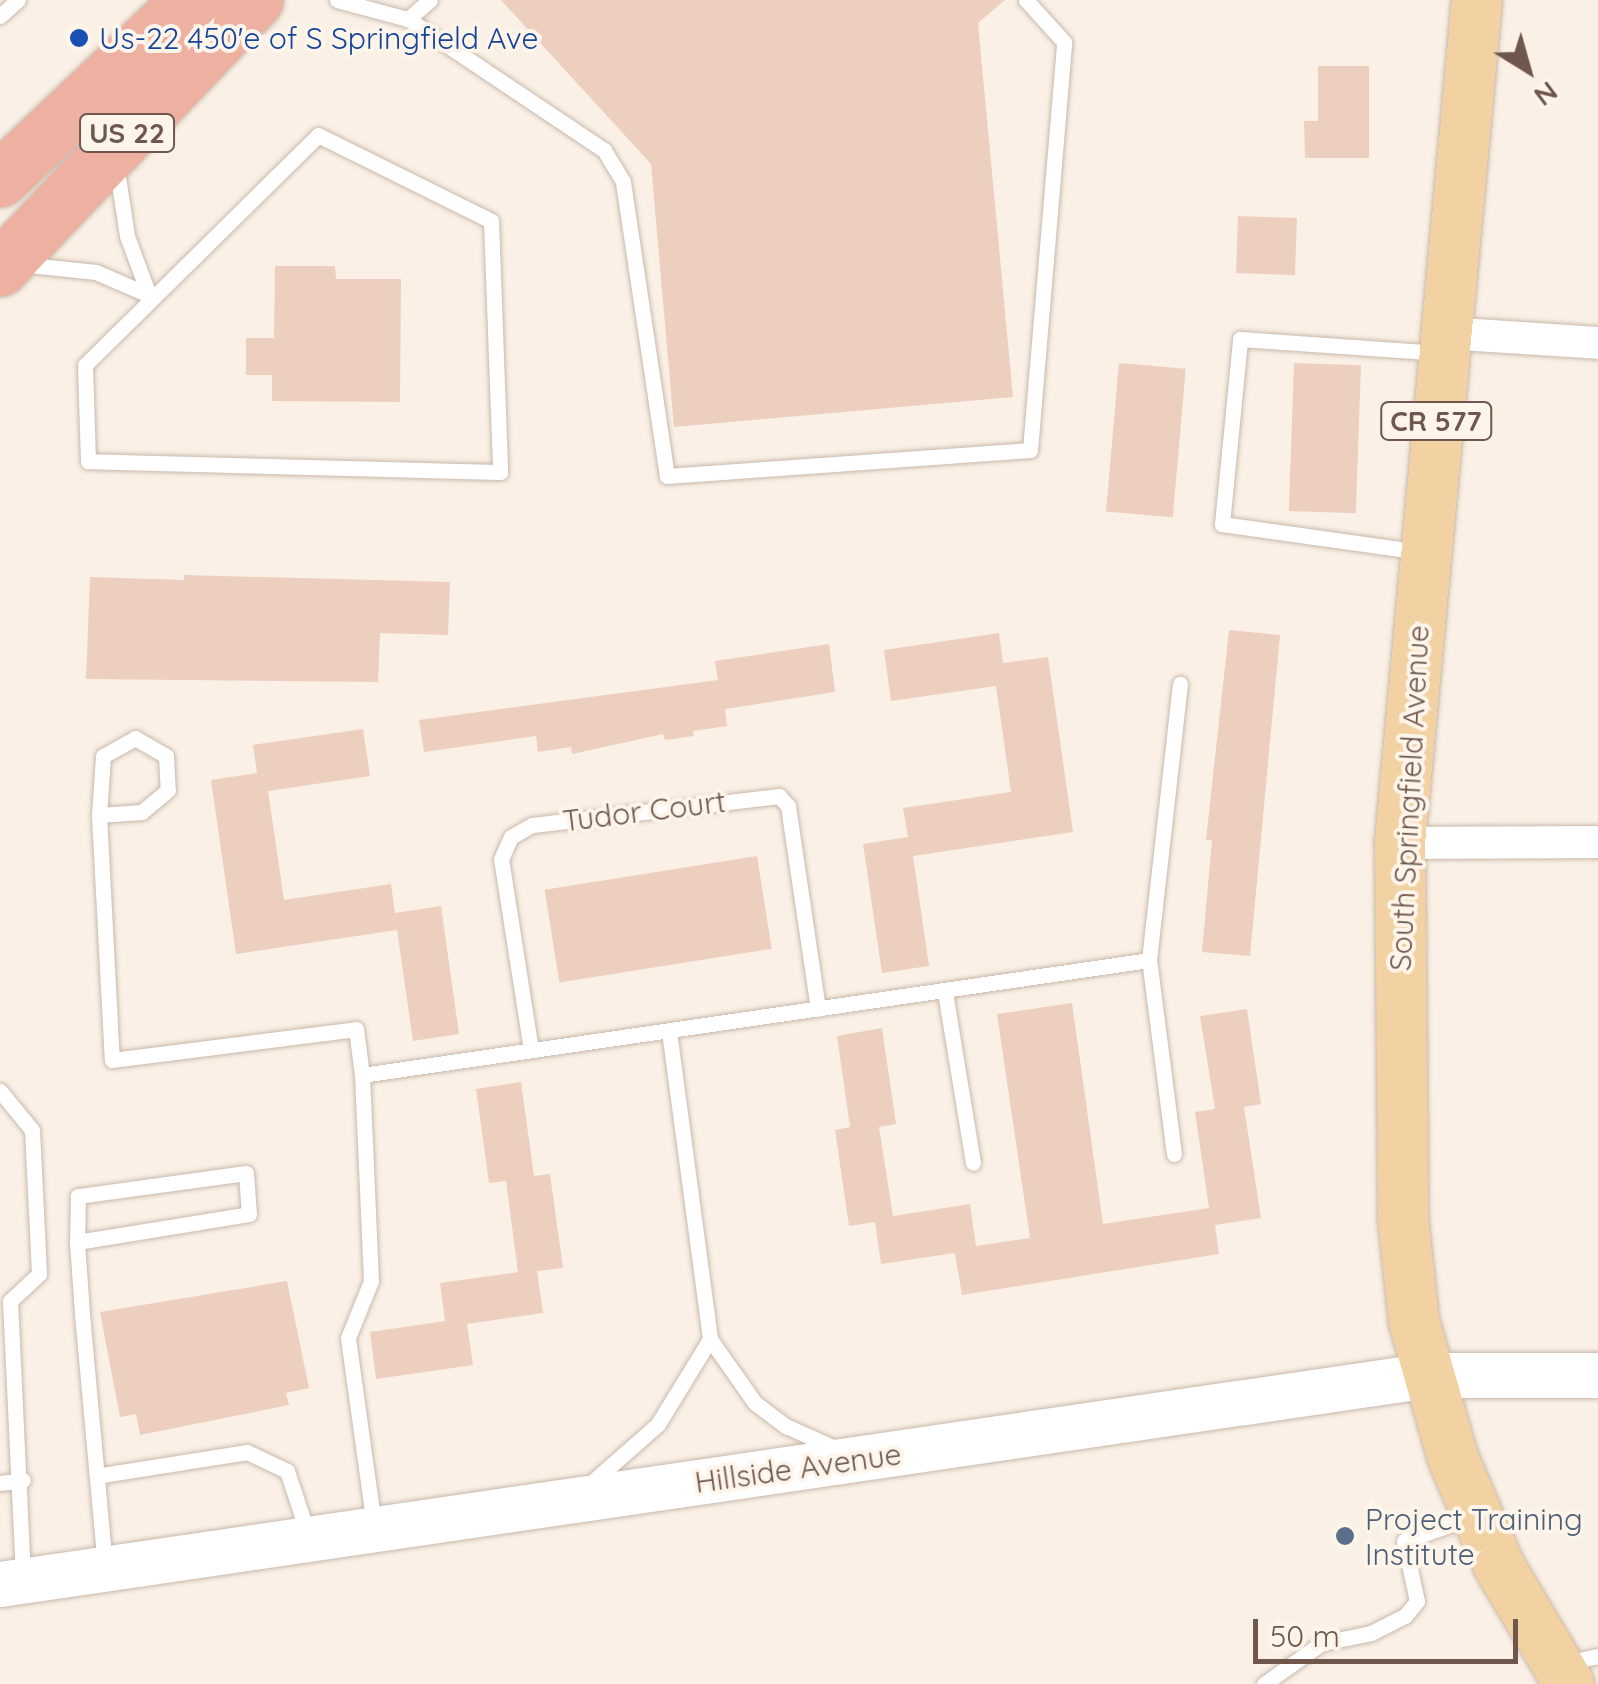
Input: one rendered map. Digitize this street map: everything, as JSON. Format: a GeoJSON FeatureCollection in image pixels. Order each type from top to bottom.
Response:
{"type":"FeatureCollection","features":[{"type":"Feature","properties":{"kind":"highway","name":"US 22"},"geometry":{"type":"LineString","coordinates":[[0,179],[189,0]]}},
{"type":"Feature","properties":{"kind":"highway","name":"US 22"},"geometry":{"type":"LineString","coordinates":[[3,265],[255,0]]}},
{"type":"Feature","properties":{"kind":"main road","name":"South Springfield Avenue"},"geometry":{"type":"LineString","coordinates":[[1477,0],[1423,553],[1400,843],[1403,1218],[1407,1284],[1429,1375],[1476,1515],[1574,1668]]}},
{"type":"Feature","properties":{"kind":"street"},"geometry":{"type":"LineString","coordinates":[[1444,343],[1598,343]]}},
{"type":"Feature","properties":{"kind":"street"},"geometry":{"type":"LineString","coordinates":[[1400,843],[1598,842]]}},
{"type":"Feature","properties":{"kind":"street","name":"Hillside Avenue"},"geometry":{"type":"LineString","coordinates":[[11,1582],[1429,1375],[1598,1375]]}},
{"type":"Feature","properties":{"kind":"lane"},"geometry":{"type":"LineString","coordinates":[[0,16],[18,0]]}},
{"type":"Feature","properties":{"kind":"lane"},"geometry":{"type":"LineString","coordinates":[[337,0],[408,19],[604,150],[623,182],[667,476],[1030,450],[1064,42],[1026,0]]}},
{"type":"Feature","properties":{"kind":"lane"},"geometry":{"type":"LineString","coordinates":[[408,19],[430,0]]}},
{"type":"Feature","properties":{"kind":"lane"},"geometry":{"type":"LineString","coordinates":[[318,135],[474,212],[491,221],[500,472],[88,461],[85,365],[149,295],[318,135]]}},
{"type":"Feature","properties":{"kind":"lane"},"geometry":{"type":"LineString","coordinates":[[114,147],[127,236],[149,295]]}},
{"type":"Feature","properties":{"kind":"lane"},"geometry":{"type":"LineString","coordinates":[[3,265],[96,272],[149,295]]}},
{"type":"Feature","properties":{"kind":"lane"},"geometry":{"type":"LineString","coordinates":[[1423,553],[1222,524],[1238,358],[1240,339],[1444,343]]}},
{"type":"Feature","properties":{"kind":"lane"},"geometry":{"type":"LineString","coordinates":[[1174,1154],[1149,960],[1180,684]]}},
{"type":"Feature","properties":{"kind":"lane"},"geometry":{"type":"LineString","coordinates":[[99,815],[142,812],[162,800],[171,778],[158,747],[135,738],[103,756],[99,815],[112,1060],[356,1029],[362,1075],[371,1282],[348,1338],[374,1529]]}},
{"type":"Feature","properties":{"kind":"lane","name":"Tudor Court"},"geometry":{"type":"LineString","coordinates":[[530,1050],[501,859],[511,837],[532,825],[779,796],[788,806],[818,1008]]}},
{"type":"Feature","properties":{"kind":"lane"},"geometry":{"type":"LineString","coordinates":[[362,1075],[1149,960]]}},
{"type":"Feature","properties":{"kind":"lane"},"geometry":{"type":"LineString","coordinates":[[945,992],[973,1162]]}},
{"type":"Feature","properties":{"kind":"lane"},"geometry":{"type":"LineString","coordinates":[[669,1031],[710,1338],[755,1402],[786,1426],[864,1459]]}},
{"type":"Feature","properties":{"kind":"lane"},"geometry":{"type":"LineString","coordinates":[[0,1091],[32,1130],[38,1274],[5,1301],[5,1375],[23,1480],[11,1582]]}},
{"type":"Feature","properties":{"kind":"lane"},"geometry":{"type":"LineString","coordinates":[[77,1242],[249,1214],[246,1174],[78,1196],[77,1242],[102,1475],[106,1568]]}},
{"type":"Feature","properties":{"kind":"lane"},"geometry":{"type":"LineString","coordinates":[[565,1502],[658,1424],[710,1338]]}},
{"type":"Feature","properties":{"kind":"lane"},"geometry":{"type":"LineString","coordinates":[[102,1475],[247,1452],[287,1470],[310,1538]]}},
{"type":"Feature","properties":{"kind":"lane"},"geometry":{"type":"LineString","coordinates":[[0,1483],[23,1480]]}},
{"type":"Feature","properties":{"kind":"lane"},"geometry":{"type":"LineString","coordinates":[[1264,1684],[1322,1643],[1372,1633],[1405,1616],[1417,1601],[1404,1541],[1476,1515]]}},
{"type":"Feature","properties":{"kind":"building"},"geometry":{"type":"Polygon","coordinates":[[[501,0],[1005,0],[978,23],[1013,397],[674,427],[651,164],[501,0]]]}},
{"type":"Feature","properties":{"kind":"building"},"geometry":{"type":"Polygon","coordinates":[[[1318,66],[1369,66],[1369,158],[1305,158],[1304,121],[1318,121],[1318,66]]]}},
{"type":"Feature","properties":{"kind":"building"},"geometry":{"type":"Polygon","coordinates":[[[1238,216],[1297,218],[1295,275],[1236,273],[1238,216]]]}},
{"type":"Feature","properties":{"kind":"building"},"geometry":{"type":"Polygon","coordinates":[[[275,266],[335,266],[336,279],[401,279],[400,402],[272,401],[272,375],[246,375],[246,338],[274,338],[275,266]]]}},
{"type":"Feature","properties":{"kind":"building"},"geometry":{"type":"Polygon","coordinates":[[[1119,363],[1186,369],[1173,517],[1106,511],[1119,363]]]}},
{"type":"Feature","properties":{"kind":"building"},"geometry":{"type":"Polygon","coordinates":[[[1294,363],[1361,365],[1356,513],[1289,511],[1294,363]]]}},
{"type":"Feature","properties":{"kind":"building"},"geometry":{"type":"Polygon","coordinates":[[[184,575],[450,582],[448,635],[380,633],[378,682],[86,679],[90,577],[184,580],[184,575]]]}},
{"type":"Feature","properties":{"kind":"building"},"geometry":{"type":"Polygon","coordinates":[[[1229,630],[1280,635],[1250,956],[1202,952],[1212,840],[1206,840],[1229,630]]]}},
{"type":"Feature","properties":{"kind":"building"},"geometry":{"type":"Polygon","coordinates":[[[999,633],[1003,663],[1048,657],[1073,832],[913,856],[929,966],[882,973],[863,844],[908,837],[903,808],[1011,792],[996,686],[891,701],[884,650],[999,633]]]}},
{"type":"Feature","properties":{"kind":"building"},"geometry":{"type":"Polygon","coordinates":[[[829,644],[835,692],[725,709],[727,726],[693,731],[694,736],[665,740],[663,734],[572,754],[571,747],[538,752],[536,736],[424,752],[419,720],[718,680],[715,661],[829,644]]]}},
{"type":"Feature","properties":{"kind":"building"},"geometry":{"type":"Polygon","coordinates":[[[363,729],[370,776],[268,791],[284,900],[391,884],[395,913],[441,906],[459,1034],[413,1041],[397,930],[236,954],[211,780],[257,773],[253,745],[363,729]]]}},
{"type":"Feature","properties":{"kind":"building"},"geometry":{"type":"Polygon","coordinates":[[[757,856],[772,949],[559,982],[545,890],[757,856]]]}},
{"type":"Feature","properties":{"kind":"building"},"geometry":{"type":"Polygon","coordinates":[[[1072,1003],[1103,1224],[1209,1208],[1195,1112],[1215,1109],[1200,1016],[1247,1009],[1261,1104],[1244,1107],[1261,1218],[1215,1225],[1219,1254],[962,1295],[955,1253],[881,1264],[875,1222],[849,1226],[835,1130],[850,1127],[837,1036],[882,1028],[896,1124],[879,1127],[893,1216],[970,1204],[976,1246],[1030,1238],[997,1014],[1072,1003]]]}},
{"type":"Feature","properties":{"kind":"building"},"geometry":{"type":"Polygon","coordinates":[[[521,1082],[534,1176],[550,1174],[563,1268],[537,1271],[543,1313],[467,1324],[473,1365],[376,1379],[370,1332],[445,1321],[440,1283],[518,1272],[506,1181],[489,1183],[476,1089],[521,1082]]]}},
{"type":"Feature","properties":{"kind":"building"},"geometry":{"type":"Polygon","coordinates":[[[287,1281],[309,1388],[286,1393],[289,1405],[140,1435],[136,1414],[120,1417],[100,1312],[287,1281]]]}},
{"type":"Feature","properties":{"kind":"place","name":"Us-22 450'e of S Springfield Ave"},"geometry":{"type":"Point","coordinates":[79,38]}},
{"type":"Feature","properties":{"kind":"place","name":"Project Training Institute"},"geometry":{"type":"Point","coordinates":[1345,1536]}}]}
